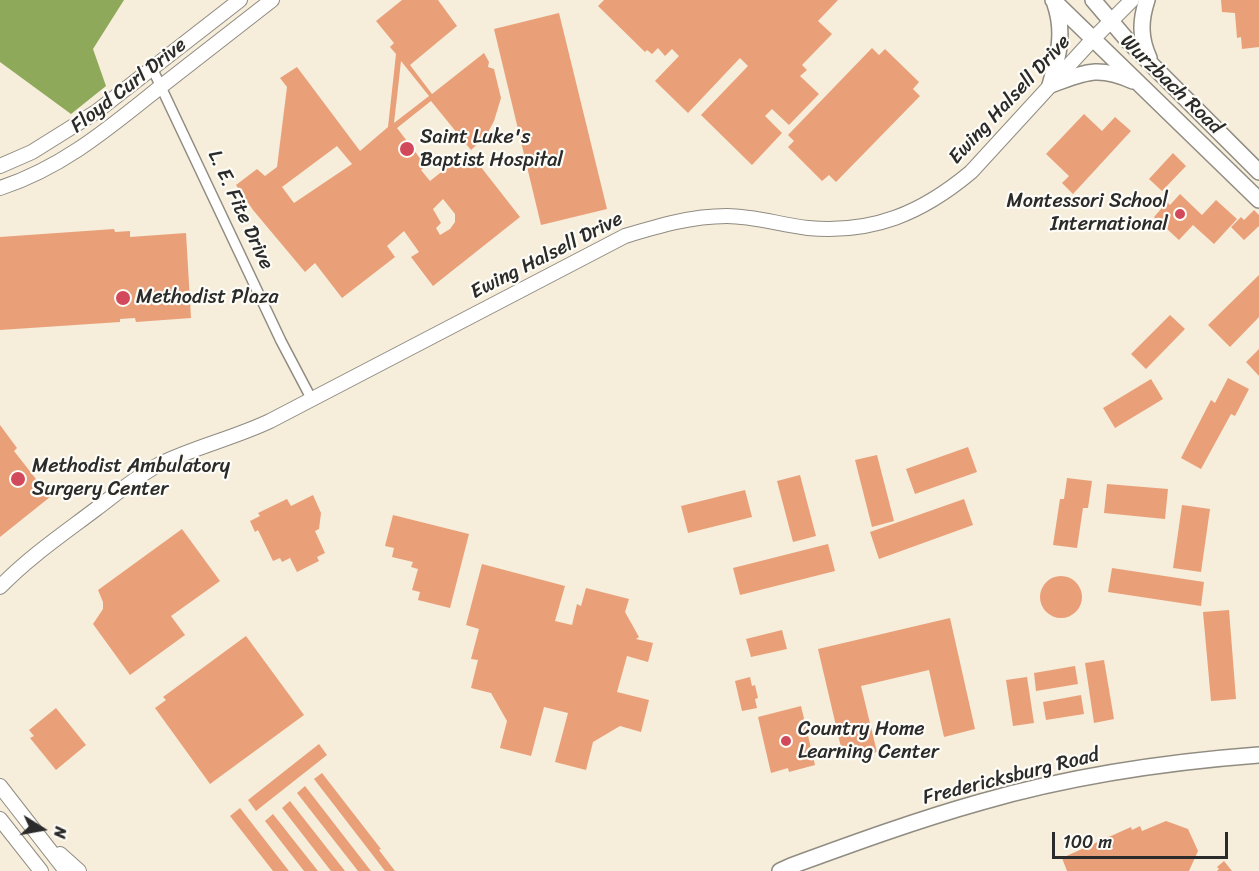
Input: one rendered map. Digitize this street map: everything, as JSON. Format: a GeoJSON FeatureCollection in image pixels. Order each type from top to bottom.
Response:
{"type":"FeatureCollection","features":[{"type":"Feature","properties":{"kind":"main road","name":"Wurzbach Road"},"geometry":{"type":"LineString","coordinates":[[1054,0],[1259,200]]}},
{"type":"Feature","properties":{"kind":"main road"},"geometry":{"type":"LineString","coordinates":[[1050,85],[1062,39],[1059,14],[1054,0]]}},
{"type":"Feature","properties":{"kind":"main road","name":"Wurzbach Road"},"geometry":{"type":"LineString","coordinates":[[1093,0],[1151,64],[1259,172]]}},
{"type":"Feature","properties":{"kind":"main road"},"geometry":{"type":"LineString","coordinates":[[1147,0],[1143,12],[1142,30],[1143,42],[1151,64]]}},
{"type":"Feature","properties":{"kind":"main road"},"geometry":{"type":"LineString","coordinates":[[1050,85],[1089,71],[1118,75],[1141,85]]}},
{"type":"Feature","properties":{"kind":"main road","name":"Fredericksburg Road"},"geometry":{"type":"LineString","coordinates":[[780,871],[906,826],[981,802],[1038,788],[1094,776],[1191,761],[1259,755]]}},
{"type":"Feature","properties":{"kind":"street","name":"Floyd Curl Drive"},"geometry":{"type":"LineString","coordinates":[[0,166],[32,152],[96,112],[240,0]]}},
{"type":"Feature","properties":{"kind":"street","name":"Floyd Curl Drive"},"geometry":{"type":"LineString","coordinates":[[0,188],[41,172],[68,157],[107,130],[272,0]]}},
{"type":"Feature","properties":{"kind":"street","name":"Ewing Halsell Drive"},"geometry":{"type":"LineString","coordinates":[[0,587],[41,550],[136,479],[159,465],[249,431],[629,234],[663,224],[710,216],[731,216],[809,228],[843,229],[893,219],[922,207],[950,190],[971,172],[1093,39],[1132,0]]}},
{"type":"Feature","properties":{"kind":"street","name":"L. E. Fite Drive"},"geometry":{"type":"LineString","coordinates":[[152,68],[281,341],[311,398]]}},
{"type":"Feature","properties":{"kind":"street"},"geometry":{"type":"LineString","coordinates":[[32,152],[41,172]]}},
{"type":"Feature","properties":{"kind":"street"},"geometry":{"type":"LineString","coordinates":[[0,786],[66,871]]}},
{"type":"Feature","properties":{"kind":"street"},"geometry":{"type":"LineString","coordinates":[[0,819],[36,867]]}},
{"type":"Feature","properties":{"kind":"street"},"geometry":{"type":"LineString","coordinates":[[40,837],[79,871]]}},
{"type":"Feature","properties":{"kind":"green space"},"geometry":{"type":"Polygon","coordinates":[[[0,0],[124,0],[93,49],[106,86],[71,114],[0,62],[0,0]]]}},
{"type":"Feature","properties":{"kind":"building"},"geometry":{"type":"Polygon","coordinates":[[[402,0],[438,0],[457,26],[410,65],[432,94],[484,53],[489,62],[488,67],[494,69],[501,98],[494,121],[485,138],[480,138],[479,143],[471,150],[431,101],[397,128],[426,166],[421,170],[430,181],[459,158],[467,168],[477,162],[520,217],[433,286],[411,257],[419,252],[404,231],[387,246],[395,257],[342,298],[315,263],[305,272],[253,210],[236,185],[257,169],[265,176],[277,167],[287,87],[280,78],[297,67],[360,151],[388,127],[396,54],[390,47],[394,43],[376,21],[402,0]],[[401,61],[398,88],[394,123],[429,96],[401,61]],[[337,146],[282,187],[294,203],[352,164],[337,146]],[[443,199],[433,209],[441,223],[436,228],[440,235],[450,229],[455,222],[455,214],[443,199]]]}},
{"type":"Feature","properties":{"kind":"building"},"geometry":{"type":"Polygon","coordinates":[[[604,0],[838,0],[818,21],[832,34],[802,65],[807,70],[800,76],[819,94],[789,125],[772,109],[765,116],[782,133],[752,165],[701,115],[748,66],[740,58],[688,113],[655,81],[679,56],[672,49],[665,56],[658,48],[652,54],[647,50],[645,52],[598,6],[604,0]]]}},
{"type":"Feature","properties":{"kind":"building"},"geometry":{"type":"Polygon","coordinates":[[[1221,0],[1259,0],[1259,47],[1242,49],[1241,37],[1237,38],[1235,13],[1222,12],[1221,0]]]}},
{"type":"Feature","properties":{"kind":"building"},"geometry":{"type":"Polygon","coordinates":[[[559,13],[607,209],[541,225],[494,29],[559,13]]]}},
{"type":"Feature","properties":{"kind":"building"},"geometry":{"type":"Polygon","coordinates":[[[872,48],[879,55],[885,49],[919,82],[913,89],[920,96],[836,182],[829,175],[822,181],[788,147],[794,141],[788,135],[872,48]]]}},
{"type":"Feature","properties":{"kind":"building"},"geometry":{"type":"Polygon","coordinates":[[[1084,114],[1102,131],[1115,117],[1131,131],[1073,194],[1062,183],[1069,176],[1046,154],[1084,114]]]}},
{"type":"Feature","properties":{"kind":"building"},"geometry":{"type":"Polygon","coordinates":[[[1173,153],[1186,166],[1162,191],[1149,179],[1173,153]]]}},
{"type":"Feature","properties":{"kind":"building"},"geometry":{"type":"Polygon","coordinates":[[[1180,194],[1202,215],[1216,200],[1237,219],[1214,244],[1193,225],[1179,240],[1154,217],[1167,202],[1170,205],[1180,194]]]}},
{"type":"Feature","properties":{"kind":"building"},"geometry":{"type":"Polygon","coordinates":[[[1254,210],[1259,215],[1259,226],[1244,240],[1231,227],[1241,217],[1244,220],[1254,210]]]}},
{"type":"Feature","properties":{"kind":"building"},"geometry":{"type":"Polygon","coordinates":[[[114,229],[115,232],[130,231],[130,237],[186,233],[191,318],[136,322],[135,318],[120,319],[120,322],[0,330],[0,237],[114,229]]]}},
{"type":"Feature","properties":{"kind":"building"},"geometry":{"type":"Polygon","coordinates":[[[1259,275],[1259,317],[1230,347],[1208,325],[1259,275]]]}},
{"type":"Feature","properties":{"kind":"building"},"geometry":{"type":"Polygon","coordinates":[[[1170,315],[1185,329],[1146,369],[1131,354],[1170,315]]]}},
{"type":"Feature","properties":{"kind":"building"},"geometry":{"type":"Polygon","coordinates":[[[1259,349],[1259,376],[1246,362],[1259,349]]]}},
{"type":"Feature","properties":{"kind":"building"},"geometry":{"type":"Polygon","coordinates":[[[1228,378],[1249,389],[1235,416],[1231,414],[1201,469],[1181,458],[1211,400],[1215,403],[1228,378]]]}},
{"type":"Feature","properties":{"kind":"building"},"geometry":{"type":"Polygon","coordinates":[[[1151,379],[1163,399],[1115,428],[1103,408],[1151,379]]]}},
{"type":"Feature","properties":{"kind":"building","name":"Methodist Ambulatory Surgery Center"},"geometry":{"type":"Polygon","coordinates":[[[0,425],[17,448],[14,451],[50,497],[0,537],[0,425]]]}},
{"type":"Feature","properties":{"kind":"building"},"geometry":{"type":"Polygon","coordinates":[[[968,447],[977,472],[915,494],[906,469],[968,447]]]}},
{"type":"Feature","properties":{"kind":"building"},"geometry":{"type":"Polygon","coordinates":[[[877,455],[894,521],[872,527],[855,460],[877,455]]]}},
{"type":"Feature","properties":{"kind":"building"},"geometry":{"type":"Polygon","coordinates":[[[800,475],[816,536],[793,542],[777,481],[800,475]]]}},
{"type":"Feature","properties":{"kind":"building"},"geometry":{"type":"Polygon","coordinates":[[[1067,478],[1092,481],[1088,508],[1083,508],[1077,548],[1053,545],[1060,499],[1064,499],[1067,478]]]}},
{"type":"Feature","properties":{"kind":"building"},"geometry":{"type":"Polygon","coordinates":[[[1107,484],[1168,489],[1165,519],[1104,513],[1107,484]]]}},
{"type":"Feature","properties":{"kind":"building"},"geometry":{"type":"Polygon","coordinates":[[[745,490],[752,517],[688,533],[681,506],[745,490]]]}},
{"type":"Feature","properties":{"kind":"building"},"geometry":{"type":"Polygon","coordinates":[[[313,495],[321,513],[319,529],[315,531],[325,553],[317,557],[319,561],[297,572],[290,558],[282,562],[280,558],[273,561],[258,530],[255,532],[250,521],[260,516],[258,513],[287,499],[291,506],[313,495]]]}},
{"type":"Feature","properties":{"kind":"building"},"geometry":{"type":"Polygon","coordinates":[[[964,499],[973,525],[879,559],[870,532],[964,499]]]}},
{"type":"Feature","properties":{"kind":"building"},"geometry":{"type":"Polygon","coordinates":[[[1182,505],[1210,509],[1201,572],[1173,568],[1182,505]]]}},
{"type":"Feature","properties":{"kind":"building"},"geometry":{"type":"Polygon","coordinates":[[[393,515],[469,534],[450,608],[418,600],[420,592],[412,590],[418,569],[411,567],[413,562],[392,557],[394,548],[385,546],[393,515]]]}},
{"type":"Feature","properties":{"kind":"building"},"geometry":{"type":"Polygon","coordinates":[[[182,529],[220,581],[171,616],[185,635],[130,675],[93,624],[103,609],[98,590],[182,529]]]}},
{"type":"Feature","properties":{"kind":"building"},"geometry":{"type":"Polygon","coordinates":[[[828,544],[835,571],[740,595],[733,568],[828,544]]]}},
{"type":"Feature","properties":{"kind":"building"},"geometry":{"type":"Polygon","coordinates":[[[482,564],[565,586],[555,621],[572,625],[577,604],[581,606],[586,588],[629,599],[625,612],[639,637],[636,639],[653,643],[648,662],[627,656],[617,692],[649,700],[641,732],[620,726],[593,742],[586,770],[555,762],[568,713],[544,707],[531,756],[500,748],[507,721],[491,693],[471,688],[478,660],[471,659],[479,629],[466,625],[482,564]]]}},
{"type":"Feature","properties":{"kind":"building"},"geometry":{"type":"Polygon","coordinates":[[[1112,568],[1204,582],[1201,606],[1108,592],[1112,568]]]}},
{"type":"Feature","properties":{"kind":"building"},"geometry":{"type":"Polygon","coordinates":[[[1061,576],[1076,582],[1082,597],[1076,612],[1061,618],[1046,612],[1040,597],[1046,582],[1061,576]]]}},
{"type":"Feature","properties":{"kind":"building"},"geometry":{"type":"Polygon","coordinates":[[[1229,610],[1236,699],[1211,701],[1203,612],[1229,610]]]}},
{"type":"Feature","properties":{"kind":"building"},"geometry":{"type":"Polygon","coordinates":[[[950,618],[975,729],[944,737],[929,670],[861,686],[877,752],[844,760],[818,649],[950,618]]]}},
{"type":"Feature","properties":{"kind":"building"},"geometry":{"type":"Polygon","coordinates":[[[782,630],[787,649],[751,657],[746,639],[782,630]]]}},
{"type":"Feature","properties":{"kind":"building"},"geometry":{"type":"Polygon","coordinates":[[[246,636],[304,715],[210,784],[155,708],[166,700],[163,697],[246,636]]]}},
{"type":"Feature","properties":{"kind":"building"},"geometry":{"type":"Polygon","coordinates":[[[1104,660],[1114,719],[1094,723],[1085,663],[1104,660]]]}},
{"type":"Feature","properties":{"kind":"building"},"geometry":{"type":"Polygon","coordinates":[[[1075,666],[1078,684],[1036,691],[1034,673],[1075,666]]]}},
{"type":"Feature","properties":{"kind":"building"},"geometry":{"type":"Polygon","coordinates":[[[750,677],[752,686],[755,685],[758,698],[755,699],[757,708],[742,711],[735,681],[750,677]]]}},
{"type":"Feature","properties":{"kind":"building"},"geometry":{"type":"Polygon","coordinates":[[[1027,677],[1034,723],[1013,726],[1006,680],[1027,677]]]}},
{"type":"Feature","properties":{"kind":"building"},"geometry":{"type":"Polygon","coordinates":[[[1081,695],[1084,714],[1046,720],[1043,702],[1081,695]]]}},
{"type":"Feature","properties":{"kind":"building","name":"Country Home Learning Center"},"geometry":{"type":"Polygon","coordinates":[[[801,706],[815,765],[789,772],[788,768],[771,773],[758,717],[801,706]]]}},
{"type":"Feature","properties":{"kind":"building"},"geometry":{"type":"Polygon","coordinates":[[[56,708],[86,745],[56,770],[30,738],[34,736],[29,730],[56,708]]]}},
{"type":"Feature","properties":{"kind":"building"},"geometry":{"type":"Polygon","coordinates":[[[319,744],[327,755],[256,811],[248,800],[319,744]]]}},
{"type":"Feature","properties":{"kind":"building"},"geometry":{"type":"Polygon","coordinates":[[[322,773],[381,849],[379,850],[395,871],[385,871],[314,779],[322,773]]]}},
{"type":"Feature","properties":{"kind":"building"},"geometry":{"type":"Polygon","coordinates":[[[305,786],[371,871],[358,871],[297,793],[305,786]]]}},
{"type":"Feature","properties":{"kind":"building"},"geometry":{"type":"Polygon","coordinates":[[[290,801],[345,871],[331,871],[282,808],[290,801]]]}},
{"type":"Feature","properties":{"kind":"building"},"geometry":{"type":"Polygon","coordinates":[[[240,808],[289,871],[273,871],[230,816],[240,808]]]}},
{"type":"Feature","properties":{"kind":"building"},"geometry":{"type":"Polygon","coordinates":[[[273,814],[318,871],[304,871],[265,821],[273,814]]]}},
{"type":"Feature","properties":{"kind":"building"},"geometry":{"type":"Polygon","coordinates":[[[1166,821],[1188,829],[1198,851],[1189,871],[1067,871],[1062,858],[1131,827],[1132,830],[1140,826],[1142,831],[1166,821]]]}},
{"type":"Feature","properties":{"kind":"building"},"geometry":{"type":"Polygon","coordinates":[[[1224,861],[1232,871],[1217,871],[1219,869],[1217,867],[1224,861]]]}},
{"type":"Feature","properties":{"kind":"place","name":"Saint Luke's Baptist Hospital"},"geometry":{"type":"Point","coordinates":[407,149]}},
{"type":"Feature","properties":{"kind":"place","name":"Montessori School International"},"geometry":{"type":"Point","coordinates":[1180,214]}},
{"type":"Feature","properties":{"kind":"place","name":"Methodist Plaza"},"geometry":{"type":"Point","coordinates":[123,298]}},
{"type":"Feature","properties":{"kind":"place","name":"Methodist Ambulatory Surgery Center"},"geometry":{"type":"Point","coordinates":[18,479]}},
{"type":"Feature","properties":{"kind":"place","name":"Country Home Learning Center"},"geometry":{"type":"Point","coordinates":[786,741]}}]}
